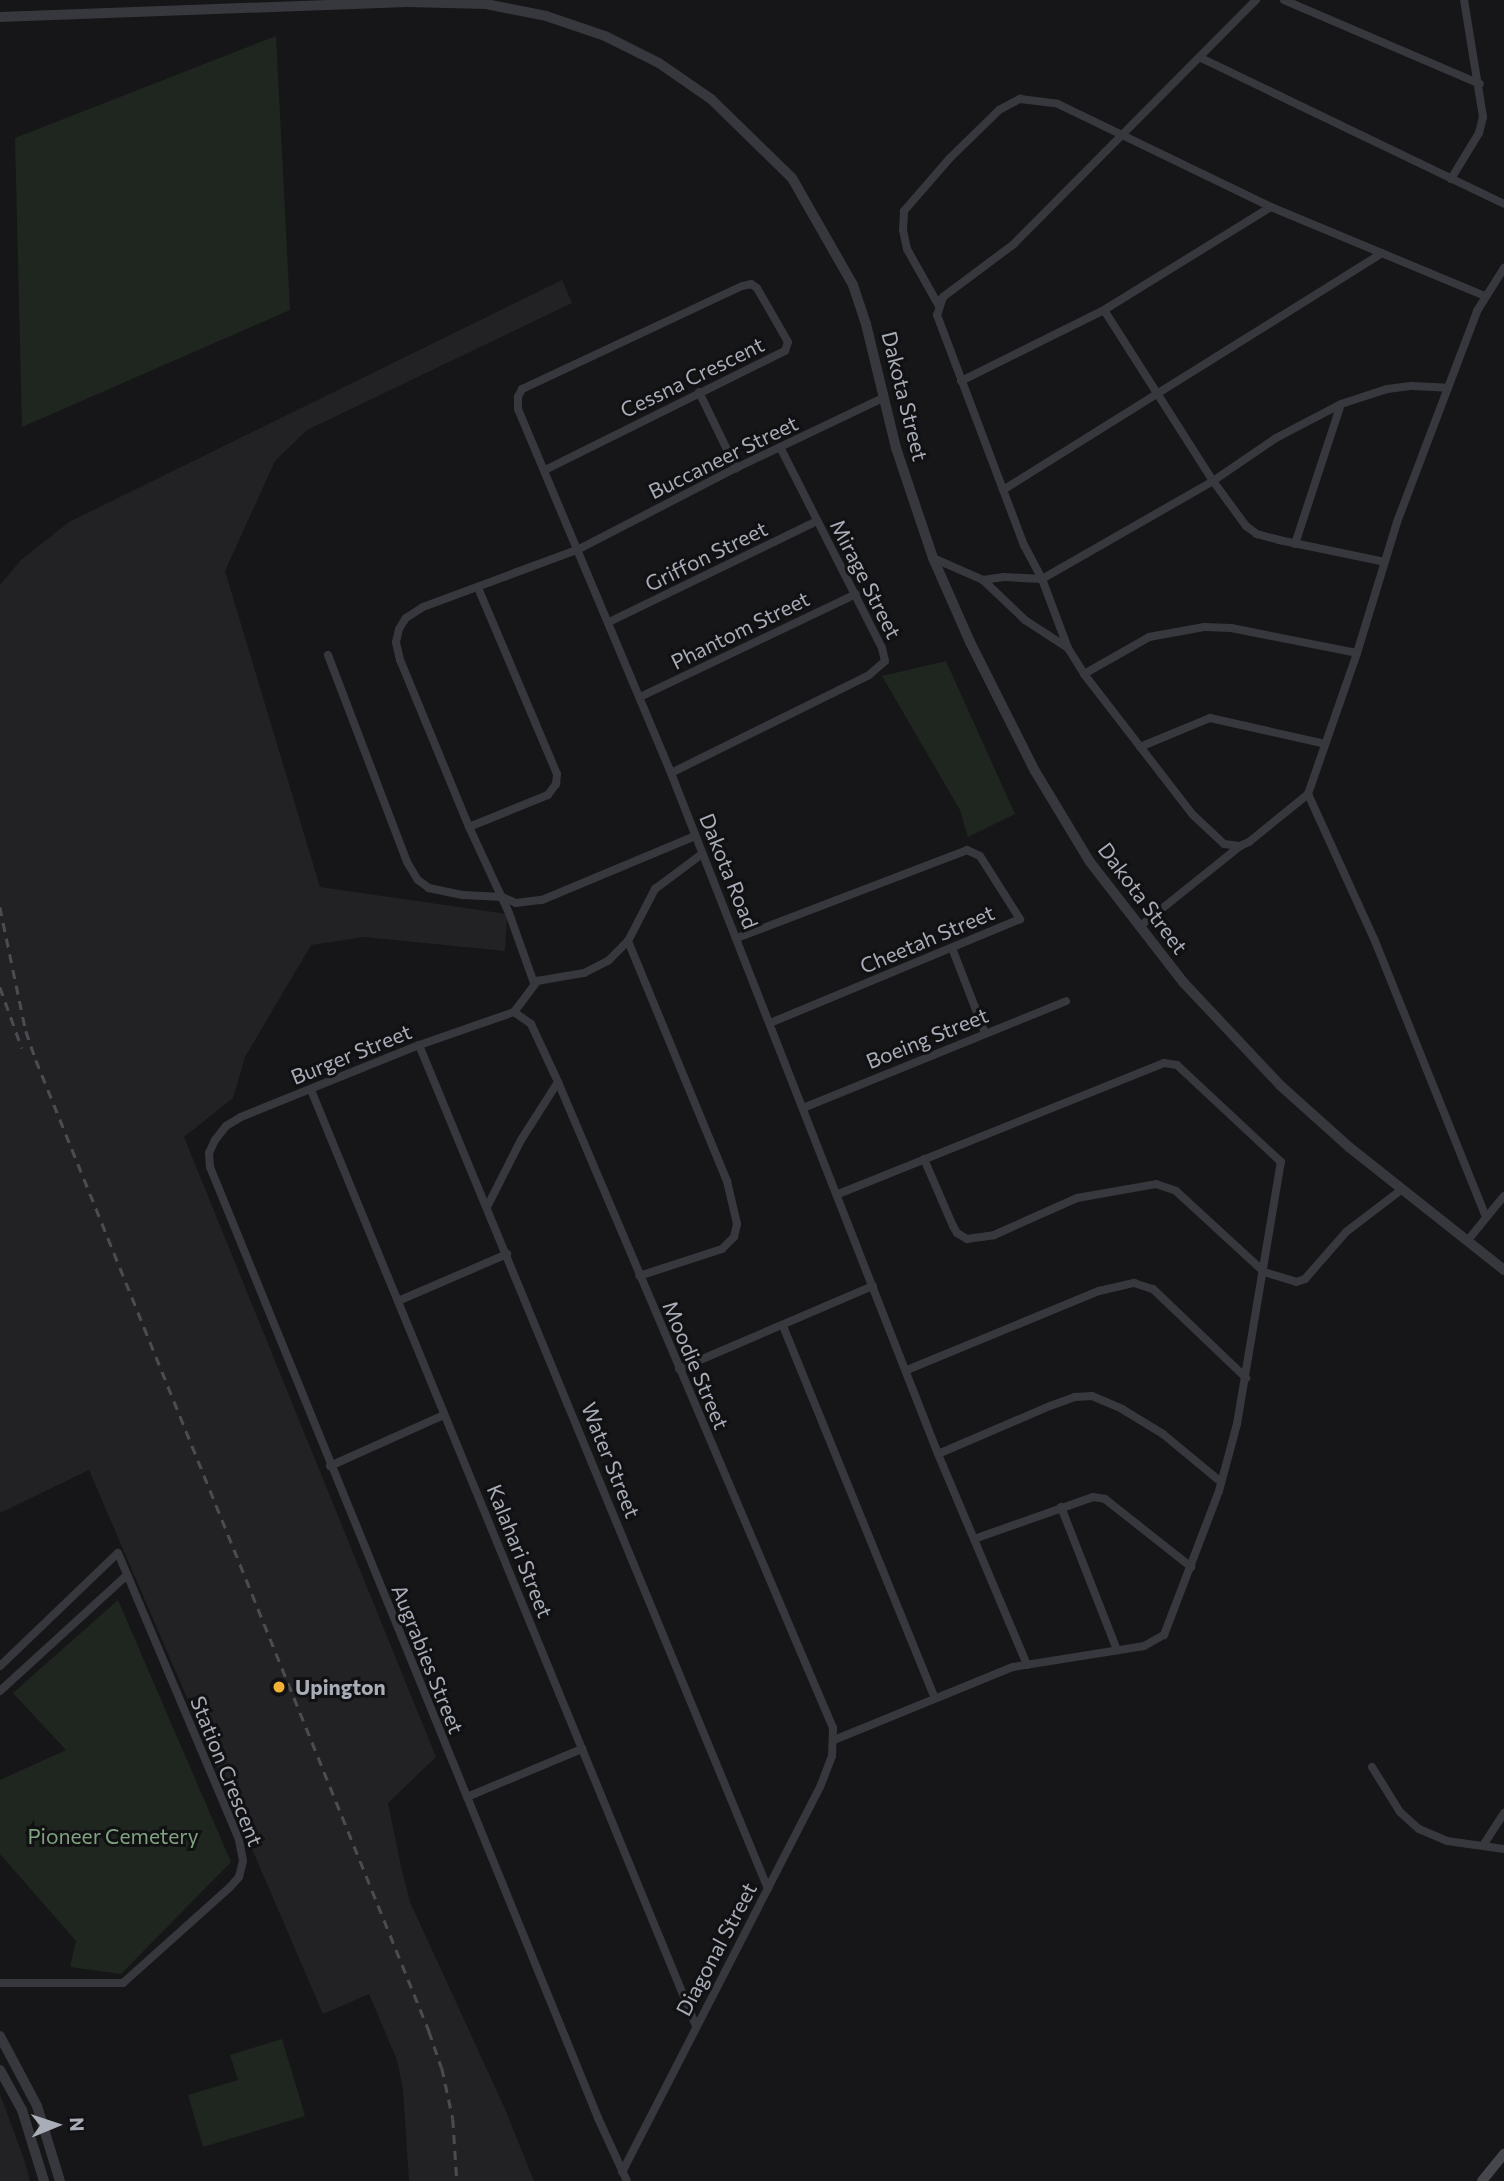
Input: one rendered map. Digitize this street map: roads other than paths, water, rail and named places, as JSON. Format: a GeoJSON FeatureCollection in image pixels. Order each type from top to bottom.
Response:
{"type":"FeatureCollection","features":[{"type":"Feature","properties":{"kind":"main road"},"geometry":{"type":"LineString","coordinates":[[1482,2181],[1504,2154]]}},
{"type":"Feature","properties":{"kind":"street"},"geometry":{"type":"LineString","coordinates":[[1240,846],[1224,844],[1210,834],[1084,674],[1068,648],[1042,579],[1024,545],[937,315],[939,306],[953,288],[1014,244],[1256,0]]}},
{"type":"Feature","properties":{"kind":"street"},"geometry":{"type":"LineString","coordinates":[[1284,0],[1480,84]]}},
{"type":"Feature","properties":{"kind":"street"},"geometry":{"type":"LineString","coordinates":[[1451,179],[1482,124],[1480,84],[1464,0]]}},
{"type":"Feature","properties":{"kind":"street","name":"Dakota Street"},"geometry":{"type":"LineString","coordinates":[[0,17],[315,3],[452,1],[546,16],[632,49],[687,80],[711,99],[792,178],[834,248],[860,306],[883,398],[933,558],[970,642],[1035,771],[1090,862],[1139,928],[1247,1053],[1322,1124],[1504,1269]]}},
{"type":"Feature","properties":{"kind":"street"},"geometry":{"type":"LineString","coordinates":[[1200,58],[1504,204]]}},
{"type":"Feature","properties":{"kind":"street"},"geometry":{"type":"LineString","coordinates":[[939,306],[907,249],[903,230],[904,211],[948,159],[999,110],[1020,99],[1058,104],[1271,206],[1485,296]]}},
{"type":"Feature","properties":{"kind":"street"},"geometry":{"type":"LineString","coordinates":[[961,381],[1104,310],[1271,206]]}},
{"type":"Feature","properties":{"kind":"street"},"geometry":{"type":"LineString","coordinates":[[1003,490],[1382,253]]}},
{"type":"Feature","properties":{"kind":"street"},"geometry":{"type":"LineString","coordinates":[[1139,928],[1308,794],[1357,653],[1397,522],[1485,296],[1504,268]]}},
{"type":"Feature","properties":{"kind":"street","name":"Cessna Crescent"},"geometry":{"type":"LineString","coordinates":[[522,388],[751,284],[765,299],[788,348],[545,470]]}},
{"type":"Feature","properties":{"kind":"street"},"geometry":{"type":"LineString","coordinates":[[1104,310],[1213,481],[1252,531],[1295,544],[1385,562]]}},
{"type":"Feature","properties":{"kind":"street"},"geometry":{"type":"LineString","coordinates":[[983,580],[1014,576],[1042,579],[1213,481],[1276,438],[1341,404],[1387,389],[1413,386],[1448,388]]}},
{"type":"Feature","properties":{"kind":"street","name":"Dakota Road"},"geometry":{"type":"LineString","coordinates":[[522,388],[517,397],[518,409],[671,773],[938,1454],[1027,1665]]}},
{"type":"Feature","properties":{"kind":"street"},"geometry":{"type":"LineString","coordinates":[[699,392],[736,468]]}},
{"type":"Feature","properties":{"kind":"street","name":"Buccaneer Street"},"geometry":{"type":"LineString","coordinates":[[534,983],[502,897],[469,827],[400,660],[396,642],[406,618],[423,607],[579,549],[736,468],[883,398]]}},
{"type":"Feature","properties":{"kind":"street"},"geometry":{"type":"LineString","coordinates":[[1295,544],[1341,404]]}},
{"type":"Feature","properties":{"kind":"street","name":"Mirage Street"},"geometry":{"type":"LineString","coordinates":[[671,773],[880,668],[885,654],[780,447]]}},
{"type":"Feature","properties":{"kind":"street","name":"Griffon Street"},"geometry":{"type":"LineString","coordinates":[[609,622],[817,521]]}},
{"type":"Feature","properties":{"kind":"street"},"geometry":{"type":"LineString","coordinates":[[933,558],[983,580],[1025,620],[1068,648]]}},
{"type":"Feature","properties":{"kind":"street"},"geometry":{"type":"LineString","coordinates":[[469,827],[548,795],[556,784],[557,774],[478,588]]}},
{"type":"Feature","properties":{"kind":"street","name":"Phantom Street"},"geometry":{"type":"LineString","coordinates":[[640,697],[856,594]]}},
{"type":"Feature","properties":{"kind":"street"},"geometry":{"type":"LineString","coordinates":[[1084,674],[1149,637],[1204,628],[1231,628],[1357,653]]}},
{"type":"Feature","properties":{"kind":"street"},"geometry":{"type":"LineString","coordinates":[[328,655],[412,873],[422,884],[445,892],[502,897],[516,903],[542,900],[695,836]]}},
{"type":"Feature","properties":{"kind":"street"},"geometry":{"type":"LineString","coordinates":[[1140,747],[1210,718],[1325,744]]}},
{"type":"Feature","properties":{"kind":"street"},"geometry":{"type":"LineString","coordinates":[[1308,794],[1375,941],[1486,1217]]}},
{"type":"Feature","properties":{"kind":"street","name":"Cheetah Street"},"geometry":{"type":"LineString","coordinates":[[737,938],[967,850],[980,856],[1020,919],[770,1023]]}},
{"type":"Feature","properties":{"kind":"street"},"geometry":{"type":"LineString","coordinates":[[514,1012],[534,983],[545,978],[584,973],[608,961],[628,940],[654,889],[702,855]]}},
{"type":"Feature","properties":{"kind":"street"},"geometry":{"type":"LineString","coordinates":[[628,940],[727,1181],[737,1224],[734,1237],[722,1249],[639,1276]]}},
{"type":"Feature","properties":{"kind":"street"},"geometry":{"type":"LineString","coordinates":[[952,948],[985,1033]]}},
{"type":"Feature","properties":{"kind":"street","name":"Boeing Street"},"geometry":{"type":"LineString","coordinates":[[803,1108],[1066,1001]]}},
{"type":"Feature","properties":{"kind":"street","name":"Moodie Street"},"geometry":{"type":"LineString","coordinates":[[514,1012],[531,1024],[558,1082],[825,1704],[834,1740]]}},
{"type":"Feature","properties":{"kind":"street","name":"Burger Street"},"geometry":{"type":"LineString","coordinates":[[211,1146],[220,1132],[236,1119],[419,1045],[514,1012]]}},
{"type":"Feature","properties":{"kind":"street","name":"Water Street"},"geometry":{"type":"LineString","coordinates":[[419,1045],[768,1889]]}},
{"type":"Feature","properties":{"kind":"street"},"geometry":{"type":"LineString","coordinates":[[834,1740],[935,1698],[1027,1665],[1144,1646],[1164,1635],[1221,1482],[1237,1424],[1282,1161],[1170,1063],[1155,1065],[838,1194]]}},
{"type":"Feature","properties":{"kind":"street"},"geometry":{"type":"LineString","coordinates":[[487,1207],[521,1140],[558,1082]]}},
{"type":"Feature","properties":{"kind":"street","name":"Kalahari Street"},"geometry":{"type":"LineString","coordinates":[[311,1090],[696,2026]]}},
{"type":"Feature","properties":{"kind":"street","name":"Augrabies Street"},"geometry":{"type":"LineString","coordinates":[[211,1146],[209,1167],[216,1187],[628,2181]]}},
{"type":"Feature","properties":{"kind":"street"},"geometry":{"type":"LineString","coordinates":[[924,1159],[953,1226],[963,1237],[981,1238],[994,1235],[1077,1198],[1156,1184],[1176,1191],[1264,1272],[1287,1282],[1304,1279],[1339,1238],[1401,1189]]}},
{"type":"Feature","properties":{"kind":"street"},"geometry":{"type":"LineString","coordinates":[[1468,1240],[1504,1196]]}},
{"type":"Feature","properties":{"kind":"street"},"geometry":{"type":"LineString","coordinates":[[398,1301],[507,1254]]}},
{"type":"Feature","properties":{"kind":"street"},"geometry":{"type":"LineString","coordinates":[[907,1370],[1098,1291],[1134,1283],[1153,1289],[1246,1378]]}},
{"type":"Feature","properties":{"kind":"street"},"geometry":{"type":"LineString","coordinates":[[679,1369],[873,1286]]}},
{"type":"Feature","properties":{"kind":"street"},"geometry":{"type":"LineString","coordinates":[[783,1326],[935,1698]]}},
{"type":"Feature","properties":{"kind":"street"},"geometry":{"type":"LineString","coordinates":[[938,1454],[1050,1406],[1075,1397],[1092,1396],[1122,1409],[1163,1434],[1221,1482]]}},
{"type":"Feature","properties":{"kind":"street"},"geometry":{"type":"LineString","coordinates":[[330,1466],[444,1415]]}},
{"type":"Feature","properties":{"kind":"street"},"geometry":{"type":"LineString","coordinates":[[974,1539],[1093,1497],[1105,1499],[1191,1566]]}},
{"type":"Feature","properties":{"kind":"street"},"geometry":{"type":"LineString","coordinates":[[1061,1507],[1117,1650]]}},
{"type":"Feature","properties":{"kind":"street","name":"Station Crescent"},"geometry":{"type":"LineString","coordinates":[[0,1666],[118,1553],[239,1840],[242,1869],[229,1888],[123,1983],[0,1983]]}},
{"type":"Feature","properties":{"kind":"street"},"geometry":{"type":"LineString","coordinates":[[0,1691],[127,1576]]}},
{"type":"Feature","properties":{"kind":"street","name":"Diagonal Street"},"geometry":{"type":"LineString","coordinates":[[622,2172],[820,1787],[829,1765],[834,1740]]}},
{"type":"Feature","properties":{"kind":"street"},"geometry":{"type":"LineString","coordinates":[[467,1797],[582,1749]]}},
{"type":"Feature","properties":{"kind":"street"},"geometry":{"type":"LineString","coordinates":[[1372,1767],[1400,1812],[1419,1829],[1447,1840],[1504,1849]]}},
{"type":"Feature","properties":{"kind":"street"},"geometry":{"type":"LineString","coordinates":[[1484,1844],[1504,1813]]}},
{"type":"Feature","properties":{"kind":"street"},"geometry":{"type":"LineString","coordinates":[[0,2036],[37,2106],[60,2181]]}},
{"type":"Feature","properties":{"kind":"street"},"geometry":{"type":"LineString","coordinates":[[0,2070],[22,2110],[44,2181]]}},
{"type":"Feature","properties":{"kind":"railway"},"geometry":{"type":"LineString","coordinates":[[0,907],[26,1031],[36,1060],[429,2031],[442,2068],[453,2119],[457,2181]]}},
{"type":"Feature","properties":{"kind":"railway"},"geometry":{"type":"LineString","coordinates":[[0,987],[22,1048]]}},
{"type":"Feature","properties":{"kind":"place","name":"Upington"},"geometry":{"type":"Point","coordinates":[279,1687]}},
{"type":"Feature","properties":{"kind":"park label","name":"Pioneer Cemetery"},"geometry":{"type":"Point","coordinates":[113,1836]}}]}
